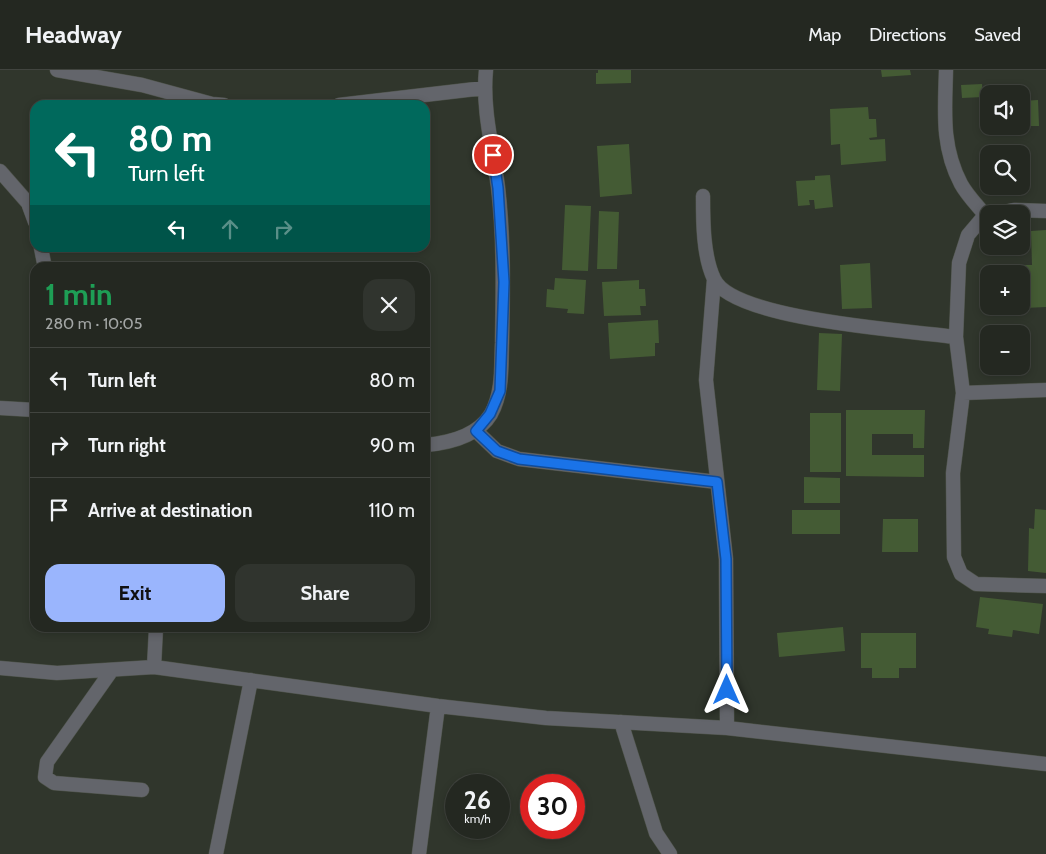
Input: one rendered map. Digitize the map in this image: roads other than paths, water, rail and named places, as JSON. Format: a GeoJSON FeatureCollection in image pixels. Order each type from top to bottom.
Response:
{"type":"FeatureCollection","features":[{"type":"Feature","properties":{"kind":"street"},"geometry":{"type":"LineString","coordinates":[[57,70],[142,85],[197,100]]}},
{"type":"Feature","properties":{"kind":"street"},"geometry":{"type":"LineString","coordinates":[[430,445],[446,444],[476,431],[490,414],[500,391],[504,282],[498,188],[484,88],[486,70]]}},
{"type":"Feature","properties":{"kind":"street"},"geometry":{"type":"LineString","coordinates":[[946,70],[945,141],[951,163],[962,186],[980,205]]}},
{"type":"Feature","properties":{"kind":"street"},"geometry":{"type":"LineString","coordinates":[[382,100],[484,88]]}},
{"type":"Feature","properties":{"kind":"street"},"geometry":{"type":"LineString","coordinates":[[0,171],[28,203],[30,208]]}},
{"type":"Feature","properties":{"kind":"street"},"geometry":{"type":"LineString","coordinates":[[702,196],[703,232],[714,279],[706,380],[726,559],[727,728]]}},
{"type":"Feature","properties":{"kind":"street"},"geometry":{"type":"LineString","coordinates":[[1030,210],[1046,211]]}},
{"type":"Feature","properties":{"kind":"street"},"geometry":{"type":"LineString","coordinates":[[980,223],[968,234],[959,263],[956,337],[963,394],[953,473],[954,557],[961,574],[976,584],[1046,586]]}},
{"type":"Feature","properties":{"kind":"street"},"geometry":{"type":"LineString","coordinates":[[714,279],[722,290],[735,298],[769,310],[824,322],[956,337]]}},
{"type":"Feature","properties":{"kind":"street"},"geometry":{"type":"LineString","coordinates":[[963,394],[1046,390]]}},
{"type":"Feature","properties":{"kind":"street"},"geometry":{"type":"LineString","coordinates":[[0,408],[30,410]]}},
{"type":"Feature","properties":{"kind":"street"},"geometry":{"type":"LineString","coordinates":[[476,431],[497,451],[519,459],[717,482]]}},
{"type":"Feature","properties":{"kind":"street"},"geometry":{"type":"LineString","coordinates":[[154,667],[156,632]]}},
{"type":"Feature","properties":{"kind":"street"},"geometry":{"type":"LineString","coordinates":[[0,668],[58,673],[154,667],[438,706],[546,718],[727,728],[1046,764]]}},
{"type":"Feature","properties":{"kind":"street"},"geometry":{"type":"LineString","coordinates":[[112,670],[47,762],[45,777],[54,783],[142,790]]}},
{"type":"Feature","properties":{"kind":"street"},"geometry":{"type":"LineString","coordinates":[[216,854],[251,680]]}},
{"type":"Feature","properties":{"kind":"street"},"geometry":{"type":"LineString","coordinates":[[419,854],[438,706]]}},
{"type":"Feature","properties":{"kind":"street"},"geometry":{"type":"LineString","coordinates":[[621,722],[656,833],[670,854]]}}]}
